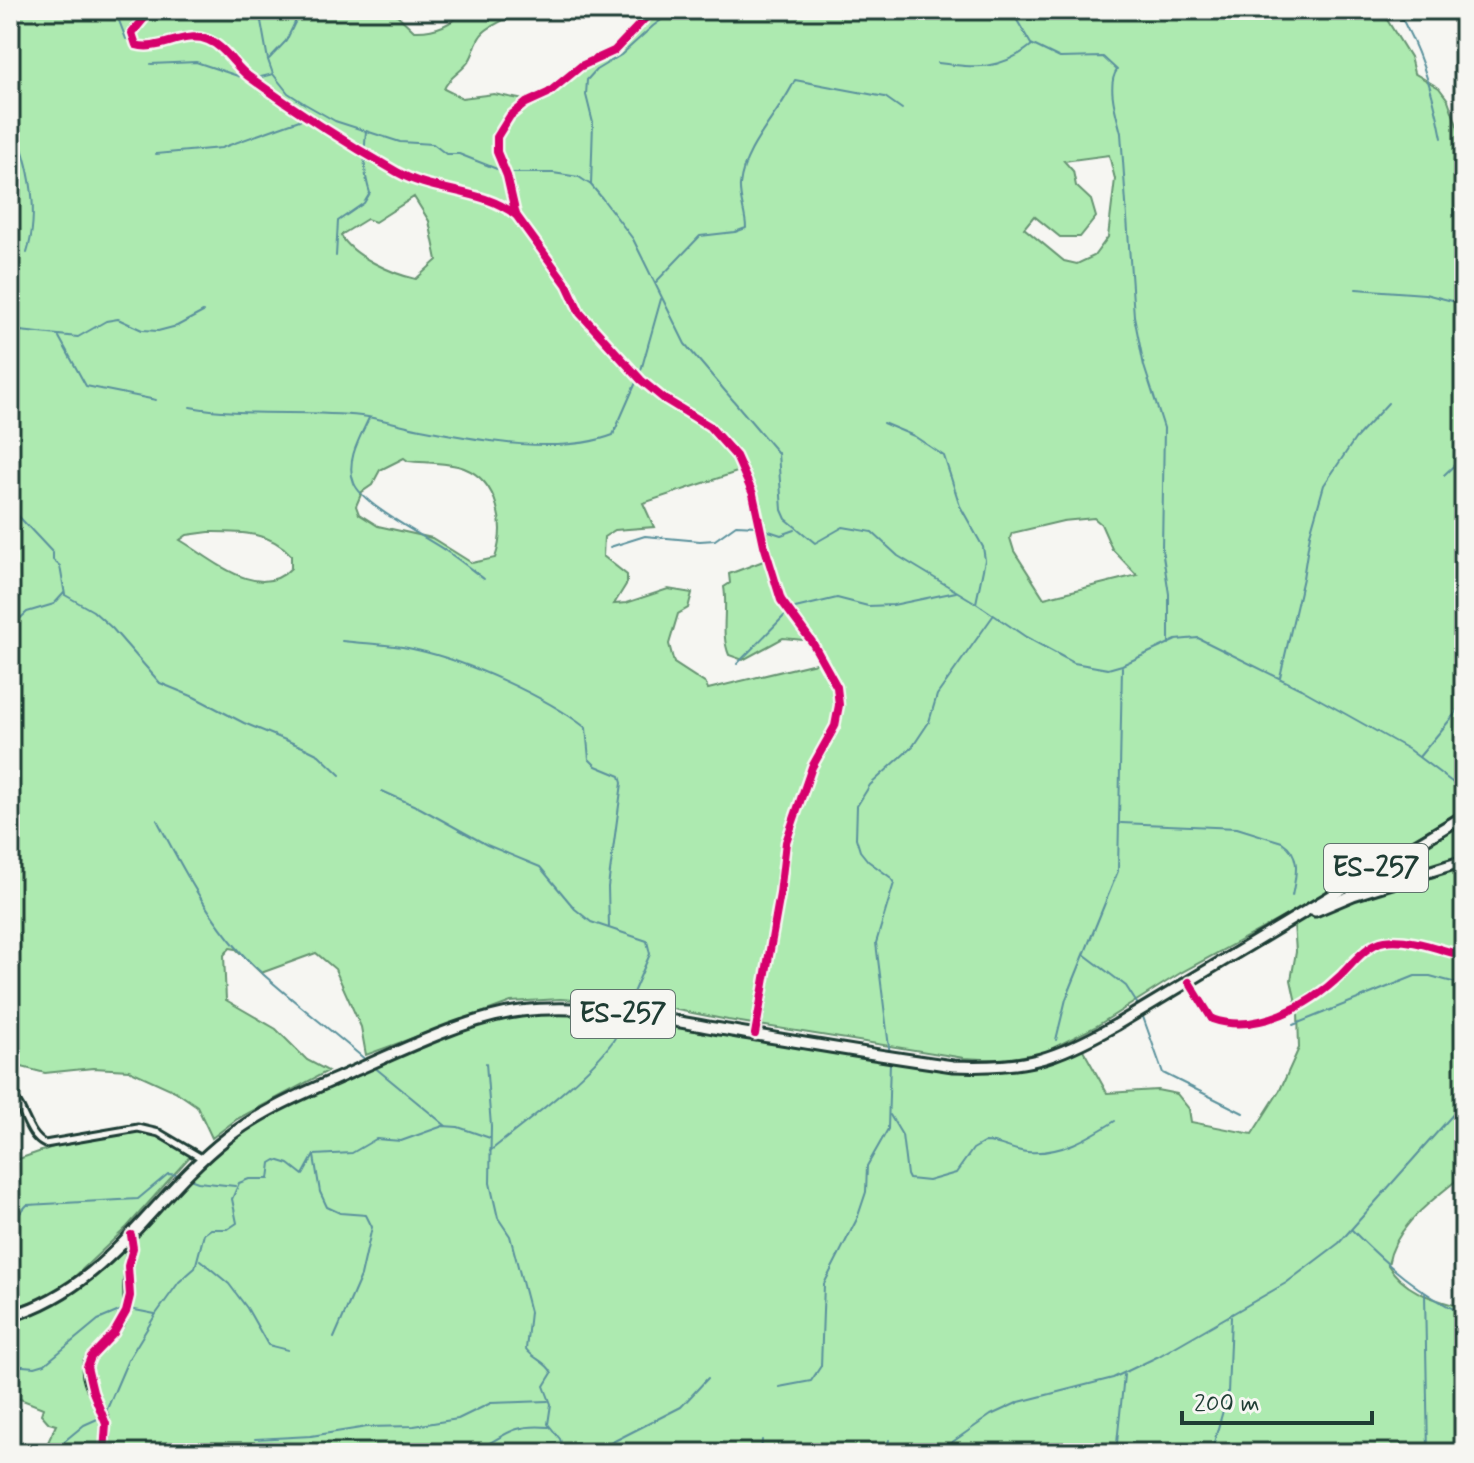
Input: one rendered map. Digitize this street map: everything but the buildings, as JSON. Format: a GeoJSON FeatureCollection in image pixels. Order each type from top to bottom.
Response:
{"type":"FeatureCollection","features":[{"type":"Feature","properties":{"kind":"main road","name":"ES-257"},"geometry":{"type":"LineString","coordinates":[[10,1316],[32,1309],[78,1284],[131,1235],[204,1159],[242,1127],[283,1103],[405,1048],[501,1014],[541,1009],[603,1012],[953,1066],[1010,1067],[1065,1052],[1189,982],[1464,816]]}},
{"type":"Feature","properties":{"kind":"main road","name":"ES-257"},"geometry":{"type":"LineString","coordinates":[[1290,922],[1353,895],[1464,861]]}},
{"type":"Feature","properties":{"kind":"street"},"geometry":{"type":"LineString","coordinates":[[151,10],[132,33],[136,45],[148,47],[173,39],[197,37],[213,43],[246,74],[300,113],[400,174],[487,199],[516,215]]}},
{"type":"Feature","properties":{"kind":"street"},"geometry":{"type":"LineString","coordinates":[[653,10],[614,51],[581,66],[548,93],[526,103],[510,116],[496,143],[516,215],[567,285],[580,313],[652,390],[709,426],[736,456],[753,494],[781,600],[812,642],[837,687],[839,705],[835,726],[812,767],[799,812],[786,842],[755,1034]]}},
{"type":"Feature","properties":{"kind":"street"},"geometry":{"type":"LineString","coordinates":[[1189,982],[1212,1019],[1245,1022],[1275,1017],[1309,1000],[1367,950],[1382,941],[1407,942],[1464,956]]}},
{"type":"Feature","properties":{"kind":"street"},"geometry":{"type":"LineString","coordinates":[[10,1094],[19,1104],[39,1142],[77,1141],[145,1129],[169,1138],[204,1159]]}},
{"type":"Feature","properties":{"kind":"street"},"geometry":{"type":"LineString","coordinates":[[104,1453],[106,1424],[87,1367],[91,1357],[114,1333],[126,1312],[130,1296],[128,1266],[133,1248],[131,1235]]}},
{"type":"Feature","properties":{"kind":"green space"},"geometry":{"type":"Polygon","coordinates":[[[10,10],[392,10],[414,31],[421,31],[448,24],[465,10],[516,10],[481,35],[469,61],[444,89],[462,98],[494,94],[524,100],[553,85],[586,61],[613,50],[653,10],[1381,10],[1410,57],[1414,73],[1439,88],[1448,100],[1464,145],[1464,810],[1374,861],[1311,902],[1182,972],[1095,1027],[1045,1052],[1001,1060],[964,1058],[652,1005],[560,999],[511,1002],[366,1055],[361,1027],[335,969],[316,953],[261,973],[236,949],[230,948],[224,955],[226,1000],[276,1029],[307,1060],[328,1071],[237,1119],[212,1138],[197,1106],[175,1091],[129,1070],[93,1068],[45,1073],[10,1064],[10,10]],[[1109,155],[1064,161],[1073,171],[1076,186],[1091,200],[1096,217],[1080,237],[1060,237],[1034,216],[1024,228],[1064,261],[1077,264],[1094,256],[1108,237],[1115,179],[1109,155]],[[414,197],[375,222],[367,219],[341,235],[354,250],[374,263],[416,279],[437,260],[429,221],[414,197]],[[404,458],[380,470],[372,485],[362,492],[356,506],[359,514],[378,526],[432,538],[472,563],[495,558],[500,532],[497,506],[485,483],[476,475],[458,466],[404,458]],[[740,471],[643,503],[654,527],[615,530],[604,537],[603,556],[627,575],[627,583],[614,604],[668,589],[692,593],[688,608],[678,614],[669,644],[674,663],[706,684],[708,689],[824,661],[814,641],[783,638],[743,660],[729,655],[725,638],[724,587],[730,583],[729,574],[766,560],[758,507],[740,471]],[[1094,518],[1063,521],[1012,533],[1010,538],[1014,551],[1044,598],[1137,575],[1112,549],[1101,524],[1094,518]],[[231,532],[187,535],[180,540],[220,566],[250,579],[265,581],[278,578],[291,568],[291,555],[283,547],[263,537],[231,532]]]}},
{"type":"Feature","properties":{"kind":"green space"},"geometry":{"type":"Polygon","coordinates":[[[1464,824],[1464,1174],[1407,1225],[1392,1250],[1388,1265],[1412,1289],[1464,1308],[1464,1453],[1359,1453],[1355,1447],[1349,1453],[43,1453],[56,1425],[49,1423],[41,1414],[43,1408],[10,1395],[10,1317],[78,1286],[196,1165],[243,1127],[337,1078],[513,1012],[560,1009],[651,1016],[963,1069],[1024,1067],[1081,1046],[1107,1093],[1157,1090],[1177,1094],[1189,1109],[1191,1122],[1252,1134],[1280,1090],[1299,1048],[1298,1012],[1291,980],[1296,952],[1294,923],[1464,824]]]}},
{"type":"Feature","properties":{"kind":"green space"},"geometry":{"type":"Polygon","coordinates":[[[144,1128],[193,1153],[127,1227],[68,1283],[45,1297],[10,1309],[10,1162],[73,1140],[144,1128]]]}},
{"type":"Feature","properties":{"kind":"waterway"},"geometry":{"type":"LineString","coordinates":[[115,10],[126,39]]}},
{"type":"Feature","properties":{"kind":"waterway"},"geometry":{"type":"LineString","coordinates":[[259,10],[268,60],[273,74],[288,93],[335,121],[400,142],[433,144],[446,154],[459,154],[502,171]]}},
{"type":"Feature","properties":{"kind":"waterway"},"geometry":{"type":"LineString","coordinates":[[269,59],[286,41],[301,10]]}},
{"type":"Feature","properties":{"kind":"waterway"},"geometry":{"type":"LineString","coordinates":[[1011,10],[1031,44],[1060,58],[1103,57],[1117,70],[1112,92],[1121,133],[1134,316],[1144,366],[1164,428],[1162,549],[1169,594],[1169,644]]}},
{"type":"Feature","properties":{"kind":"waterway"},"geometry":{"type":"LineString","coordinates":[[1397,10],[1425,72],[1442,138]]}},
{"type":"Feature","properties":{"kind":"waterway"},"geometry":{"type":"LineString","coordinates":[[591,185],[593,123],[586,95],[587,80],[668,15]]}},
{"type":"Feature","properties":{"kind":"waterway"},"geometry":{"type":"LineString","coordinates":[[938,63],[988,66],[1009,59],[1032,45]]}},
{"type":"Feature","properties":{"kind":"waterway"},"geometry":{"type":"LineString","coordinates":[[151,64],[196,62],[247,79]]}},
{"type":"Feature","properties":{"kind":"waterway"},"geometry":{"type":"LineString","coordinates":[[253,79],[273,74]]}},
{"type":"Feature","properties":{"kind":"waterway"},"geometry":{"type":"LineString","coordinates":[[656,282],[700,236],[746,228],[740,191],[743,171],[755,144],[795,80],[885,97],[902,109]]}},
{"type":"Feature","properties":{"kind":"waterway"},"geometry":{"type":"LineString","coordinates":[[10,116],[27,166],[33,201],[27,253]]}},
{"type":"Feature","properties":{"kind":"waterway"},"geometry":{"type":"LineString","coordinates":[[156,154],[221,148],[305,118]]}},
{"type":"Feature","properties":{"kind":"waterway"},"geometry":{"type":"LineString","coordinates":[[336,256],[338,221],[364,203],[370,193],[366,178],[366,131]]}},
{"type":"Feature","properties":{"kind":"waterway"},"geometry":{"type":"LineString","coordinates":[[508,173],[553,173],[579,177],[602,198],[633,239],[685,344],[778,453],[782,510],[786,519],[815,543],[843,527],[872,532],[898,556],[1026,637],[1074,663],[1108,669],[1176,640],[1198,638],[1301,689],[1408,749],[1464,791]]}},
{"type":"Feature","properties":{"kind":"waterway"},"geometry":{"type":"LineString","coordinates":[[1356,289],[1425,294],[1464,304]]}},
{"type":"Feature","properties":{"kind":"waterway"},"geometry":{"type":"LineString","coordinates":[[640,374],[661,299]]}},
{"type":"Feature","properties":{"kind":"waterway"},"geometry":{"type":"LineString","coordinates":[[10,330],[78,337],[106,321],[118,319],[142,330],[158,331],[177,326],[203,312]]}},
{"type":"Feature","properties":{"kind":"waterway"},"geometry":{"type":"LineString","coordinates":[[59,337],[86,386],[156,400]]}},
{"type":"Feature","properties":{"kind":"waterway"},"geometry":{"type":"LineString","coordinates":[[190,407],[233,412],[361,416],[496,442],[570,444],[613,435],[637,380]]}},
{"type":"Feature","properties":{"kind":"waterway"},"geometry":{"type":"LineString","coordinates":[[1280,677],[1310,534],[1324,485],[1355,439],[1388,403]]}},
{"type":"Feature","properties":{"kind":"waterway"},"geometry":{"type":"LineString","coordinates":[[369,418],[351,467],[354,483],[360,492],[382,511],[484,579]]}},
{"type":"Feature","properties":{"kind":"waterway"},"geometry":{"type":"LineString","coordinates":[[883,423],[914,436],[944,456],[960,506],[983,547],[985,560],[976,603]]}},
{"type":"Feature","properties":{"kind":"waterway"},"geometry":{"type":"LineString","coordinates":[[1444,475],[1464,456]]}},
{"type":"Feature","properties":{"kind":"waterway"},"geometry":{"type":"LineString","coordinates":[[10,507],[53,553],[53,560],[60,566],[65,595],[93,611],[112,628],[160,683],[319,755],[340,775]]}},
{"type":"Feature","properties":{"kind":"waterway"},"geometry":{"type":"LineString","coordinates":[[610,547],[645,536],[715,540],[736,525],[757,526]]}},
{"type":"Feature","properties":{"kind":"waterway"},"geometry":{"type":"LineString","coordinates":[[763,529],[781,535],[795,530]]}},
{"type":"Feature","properties":{"kind":"waterway"},"geometry":{"type":"LineString","coordinates":[[737,664],[791,609],[837,598],[868,606],[893,605],[956,592]]}},
{"type":"Feature","properties":{"kind":"waterway"},"geometry":{"type":"LineString","coordinates":[[10,628],[27,612],[54,604],[64,593]]}},
{"type":"Feature","properties":{"kind":"waterway"},"geometry":{"type":"LineString","coordinates":[[890,1055],[876,943],[894,883],[860,851],[856,838],[857,806],[870,785],[913,746],[929,722],[937,695],[993,616]]}},
{"type":"Feature","properties":{"kind":"waterway"},"geometry":{"type":"LineString","coordinates":[[342,641],[408,648],[459,662],[528,692],[586,728],[589,759],[596,766],[620,776],[622,783],[608,887],[609,927]]}},
{"type":"Feature","properties":{"kind":"waterway"},"geometry":{"type":"LineString","coordinates":[[1056,1040],[1066,999],[1118,871],[1122,667]]}},
{"type":"Feature","properties":{"kind":"waterway"},"geometry":{"type":"LineString","coordinates":[[1419,757],[1464,703]]}},
{"type":"Feature","properties":{"kind":"waterway"},"geometry":{"type":"LineString","coordinates":[[382,791],[487,845],[540,867],[575,909],[591,922],[647,941],[650,954],[625,1011]]}},
{"type":"Feature","properties":{"kind":"waterway"},"geometry":{"type":"LineString","coordinates":[[157,820],[200,898],[240,951],[368,1062]]}},
{"type":"Feature","properties":{"kind":"waterway"},"geometry":{"type":"LineString","coordinates":[[1121,823],[1237,828],[1282,842],[1295,859],[1292,896]]}},
{"type":"Feature","properties":{"kind":"waterway"},"geometry":{"type":"LineString","coordinates":[[1085,955],[1126,986],[1140,1008]]}},
{"type":"Feature","properties":{"kind":"waterway"},"geometry":{"type":"LineString","coordinates":[[1293,1025],[1415,976],[1430,976],[1464,985]]}},
{"type":"Feature","properties":{"kind":"waterway"},"geometry":{"type":"LineString","coordinates":[[1142,1014],[1163,1073],[1243,1113]]}},
{"type":"Feature","properties":{"kind":"waterway"},"geometry":{"type":"LineString","coordinates":[[490,1151],[587,1070],[613,1041],[623,1017]]}},
{"type":"Feature","properties":{"kind":"waterway"},"geometry":{"type":"LineString","coordinates":[[779,1387],[811,1381],[821,1366],[824,1284],[857,1219],[866,1192],[867,1166],[888,1129],[890,1061]]}},
{"type":"Feature","properties":{"kind":"waterway"},"geometry":{"type":"LineString","coordinates":[[486,1063],[491,1126],[490,1183],[498,1218],[510,1236],[530,1312],[526,1349],[552,1373],[544,1386],[551,1404],[548,1424],[560,1439],[564,1453]]}},
{"type":"Feature","properties":{"kind":"waterway"},"geometry":{"type":"LineString","coordinates":[[373,1066],[446,1126]]}},
{"type":"Feature","properties":{"kind":"waterway"},"geometry":{"type":"LineString","coordinates":[[941,1450],[991,1415],[1019,1402],[1113,1378],[1159,1356],[1286,1283],[1339,1243],[1464,1102]]}},
{"type":"Feature","properties":{"kind":"waterway"},"geometry":{"type":"LineString","coordinates":[[890,1115],[902,1135],[909,1179],[928,1181],[956,1173],[973,1149],[985,1142],[1027,1152],[1051,1151],[1084,1139],[1115,1121]]}},
{"type":"Feature","properties":{"kind":"waterway"},"geometry":{"type":"LineString","coordinates":[[314,1155],[352,1153],[376,1139],[401,1141],[443,1126],[458,1127],[490,1138]]}},
{"type":"Feature","properties":{"kind":"waterway"},"geometry":{"type":"LineString","coordinates":[[50,1453],[84,1425],[104,1416],[128,1360],[156,1314],[179,1282],[195,1268],[204,1234],[211,1229],[228,1229],[237,1223],[232,1199],[239,1183],[249,1179],[269,1179],[271,1163],[276,1160],[289,1164],[303,1175],[314,1155]]}},
{"type":"Feature","properties":{"kind":"waterway"},"geometry":{"type":"LineString","coordinates":[[314,1156],[320,1192],[327,1207],[340,1213],[366,1215],[372,1227],[361,1276],[334,1338]]}},
{"type":"Feature","properties":{"kind":"waterway"},"geometry":{"type":"LineString","coordinates":[[10,1224],[27,1205],[138,1199],[168,1174],[181,1175]]}},
{"type":"Feature","properties":{"kind":"waterway"},"geometry":{"type":"LineString","coordinates":[[187,1178],[235,1186]]}},
{"type":"Feature","properties":{"kind":"waterway"},"geometry":{"type":"LineString","coordinates":[[1352,1230],[1404,1277],[1464,1314]]}},
{"type":"Feature","properties":{"kind":"waterway"},"geometry":{"type":"LineString","coordinates":[[200,1260],[229,1284],[268,1345],[288,1350]]}},
{"type":"Feature","properties":{"kind":"waterway"},"geometry":{"type":"LineString","coordinates":[[1425,1294],[1428,1453]]}},
{"type":"Feature","properties":{"kind":"waterway"},"geometry":{"type":"LineString","coordinates":[[10,1365],[35,1367],[45,1364],[98,1320],[124,1309]]}},
{"type":"Feature","properties":{"kind":"waterway"},"geometry":{"type":"LineString","coordinates":[[130,1309],[155,1314]]}},
{"type":"Feature","properties":{"kind":"waterway"},"geometry":{"type":"LineString","coordinates":[[1211,1453],[1228,1393],[1231,1317]]}},
{"type":"Feature","properties":{"kind":"waterway"},"geometry":{"type":"LineString","coordinates":[[1116,1453],[1124,1375]]}},
{"type":"Feature","properties":{"kind":"waterway"},"geometry":{"type":"LineString","coordinates":[[591,1453],[681,1407],[708,1378]]}},
{"type":"Feature","properties":{"kind":"waterway"},"geometry":{"type":"LineString","coordinates":[[255,1439],[311,1436],[367,1427],[414,1426],[458,1419],[491,1403],[548,1401]]}},
{"type":"Feature","properties":{"kind":"waterway"},"geometry":{"type":"LineString","coordinates":[[469,1453],[514,1430],[549,1427]]}},
{"type":"Feature","properties":{"kind":"waterway"},"geometry":{"type":"LineString","coordinates":[[761,1453],[762,1440]]}},
{"type":"Feature","properties":{"kind":"waterway"},"geometry":{"type":"LineString","coordinates":[[885,1453],[889,1440]]}},
{"type":"Feature","properties":{"kind":"cycle path"},"geometry":{"type":"LineString","coordinates":[[151,10],[132,33],[136,45],[154,46],[190,38],[208,40],[266,89],[397,172],[426,184],[488,200],[516,215]]}},
{"type":"Feature","properties":{"kind":"cycle path"},"geometry":{"type":"LineString","coordinates":[[653,10],[614,51],[581,66],[548,93],[526,103],[510,116],[497,137],[497,152],[507,176],[516,215],[567,285],[580,313],[641,380],[663,398],[709,426],[736,456],[753,494],[781,600],[812,642],[837,687],[839,705],[835,726],[812,767],[786,842],[755,1034]]}},
{"type":"Feature","properties":{"kind":"cycle path"},"geometry":{"type":"LineString","coordinates":[[1189,982],[1212,1019],[1247,1023],[1282,1014],[1314,997],[1378,943],[1405,941],[1464,956]]}},
{"type":"Feature","properties":{"kind":"cycle path"},"geometry":{"type":"LineString","coordinates":[[104,1453],[106,1424],[87,1367],[91,1357],[114,1333],[126,1312],[130,1296],[128,1266],[133,1248],[131,1235]]}}]}
